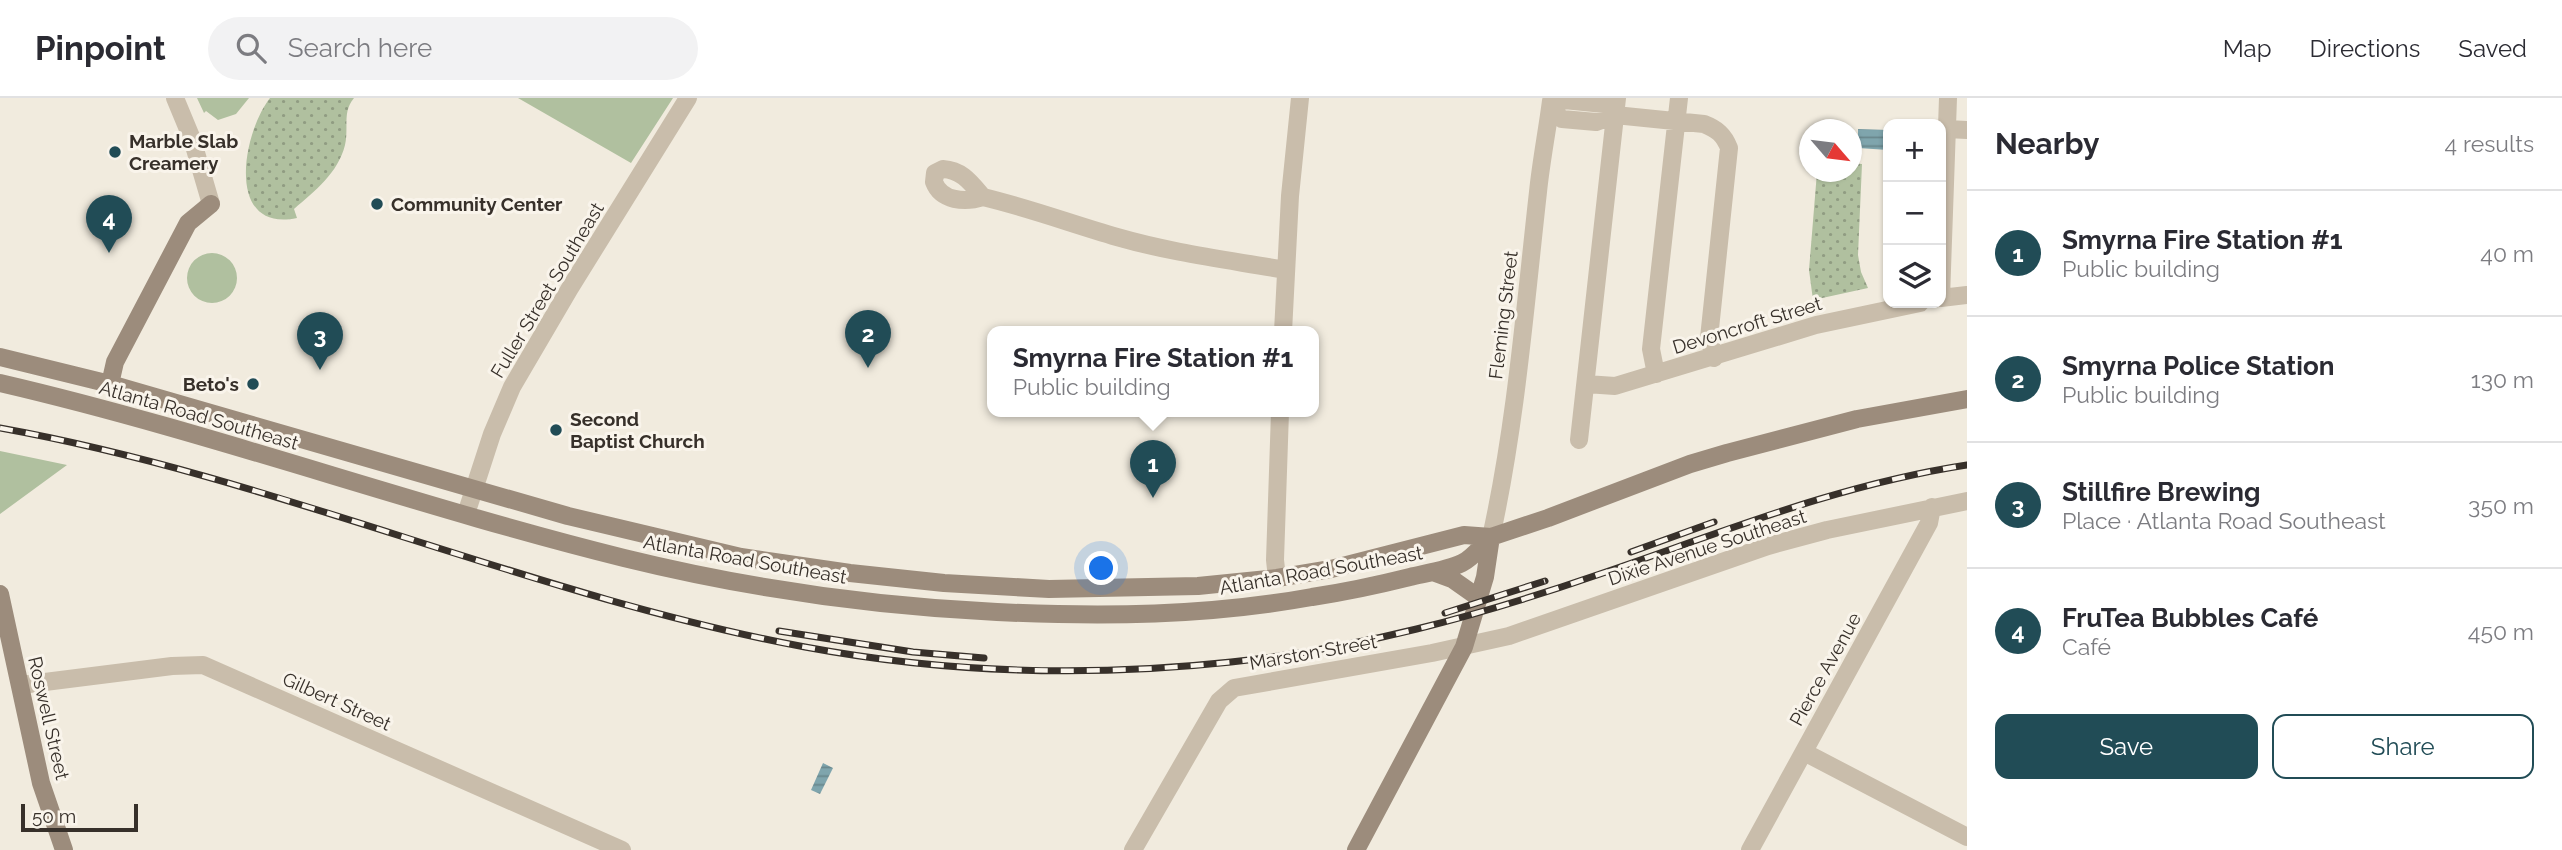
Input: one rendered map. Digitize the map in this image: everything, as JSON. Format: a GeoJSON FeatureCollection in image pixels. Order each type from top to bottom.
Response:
{"type":"FeatureCollection","features":[{"type":"Feature","properties":{"kind":"main road"},"geometry":{"type":"LineString","coordinates":[[110,384],[115,362],[188,223],[211,204]]}},
{"type":"Feature","properties":{"kind":"main road","name":"Atlanta Road Southeast"},"geometry":{"type":"LineString","coordinates":[[0,357],[110,384],[635,533],[741,557],[850,573],[972,586],[1049,589],[1198,586],[1277,578],[1331,569],[1464,535],[1491,537],[1727,453],[1857,419],[1967,399]]}},
{"type":"Feature","properties":{"kind":"main road","name":"Atlanta Road Southeast"},"geometry":{"type":"LineString","coordinates":[[0,383],[123,414],[627,559],[733,582],[833,598],[975,611],[1107,616],[1219,611],[1322,596],[1433,572],[1465,562],[1491,537]]}},
{"type":"Feature","properties":{"kind":"main road"},"geometry":{"type":"LineString","coordinates":[[1356,850],[1464,647],[1487,568],[1491,537]]}},
{"type":"Feature","properties":{"kind":"main road"},"geometry":{"type":"LineString","coordinates":[[1433,572],[1452,579],[1479,598]]}},
{"type":"Feature","properties":{"kind":"main road","name":"Roswell Street"},"geometry":{"type":"LineString","coordinates":[[0,594],[41,783],[64,850]]}},
{"type":"Feature","properties":{"kind":"street"},"geometry":{"type":"LineString","coordinates":[[175,98],[192,139],[211,204]]}},
{"type":"Feature","properties":{"kind":"street","name":"Fuller Street Southeast"},"geometry":{"type":"LineString","coordinates":[[466,514],[492,433],[512,387],[688,98]]}},
{"type":"Feature","properties":{"kind":"street"},"geometry":{"type":"LineString","coordinates":[[1283,326],[1290,196],[1300,98]]}},
{"type":"Feature","properties":{"kind":"street"},"geometry":{"type":"LineString","coordinates":[[1656,374],[1651,349],[1679,98]]}},
{"type":"Feature","properties":{"kind":"street"},"geometry":{"type":"LineString","coordinates":[[1943,245],[1948,98]]}},
{"type":"Feature","properties":{"kind":"street"},"geometry":{"type":"LineString","coordinates":[[1550,104],[1564,100],[1604,104],[1676,122],[1704,124],[1715,128],[1726,140],[1729,148],[1709,338],[1714,358]]}},
{"type":"Feature","properties":{"kind":"street","name":"Fleming Street"},"geometry":{"type":"LineString","coordinates":[[1491,537],[1527,307],[1538,189],[1550,104]]}},
{"type":"Feature","properties":{"kind":"street"},"geometry":{"type":"LineString","coordinates":[[1579,440],[1616,107]]}},
{"type":"Feature","properties":{"kind":"street"},"geometry":{"type":"LineString","coordinates":[[1947,130],[1967,130]]}},
{"type":"Feature","properties":{"kind":"street"},"geometry":{"type":"LineString","coordinates":[[983,197],[1030,208],[1115,236],[1162,248],[1286,270]]}},
{"type":"Feature","properties":{"kind":"street"},"geometry":{"type":"LineString","coordinates":[[1946,298],[1967,296]]}},
{"type":"Feature","properties":{"kind":"street","name":"Devoncroft Street"},"geometry":{"type":"LineString","coordinates":[[1586,384],[1615,386],[1816,325],[1896,308]]}},
{"type":"Feature","properties":{"kind":"street"},"geometry":{"type":"LineString","coordinates":[[1277,578],[1275,560],[1280,417]]}},
{"type":"Feature","properties":{"kind":"street","name":"Dixie Avenue Southeast"},"geometry":{"type":"LineString","coordinates":[[1464,647],[1509,636],[1768,546],[1827,530],[1967,501]]}},
{"type":"Feature","properties":{"kind":"street","name":"Pierce Avenue"},"geometry":{"type":"LineString","coordinates":[[1750,850],[1929,523],[1932,507]]}},
{"type":"Feature","properties":{"kind":"street","name":"Marston Street"},"geometry":{"type":"LineString","coordinates":[[1133,850],[1219,701],[1228,692],[1241,686],[1464,647]]}},
{"type":"Feature","properties":{"kind":"street","name":"Gilbert Street"},"geometry":{"type":"LineString","coordinates":[[21,685],[172,666],[203,665],[621,850]]}},
{"type":"Feature","properties":{"kind":"street"},"geometry":{"type":"LineString","coordinates":[[1804,752],[1967,836]]}},
{"type":"Feature","properties":{"kind":"green space"},"geometry":{"type":"Polygon","coordinates":[[[197,98],[249,98],[236,114],[218,120],[206,111],[204,113],[197,98]]]}},
{"type":"Feature","properties":{"kind":"green space"},"geometry":{"type":"Polygon","coordinates":[[[270,98],[354,98],[348,109],[342,155],[325,181],[294,209],[297,218],[274,219],[258,211],[249,196],[247,156],[252,134],[270,98]]]}},
{"type":"Feature","properties":{"kind":"green space"},"geometry":{"type":"Polygon","coordinates":[[[518,98],[673,98],[631,163],[518,98]]]}},
{"type":"Feature","properties":{"kind":"green space"},"geometry":{"type":"Polygon","coordinates":[[[1816,182],[1861,182],[1858,255],[1868,288],[1813,300],[1809,270],[1816,182]]]}},
{"type":"Feature","properties":{"kind":"green space"},"geometry":{"type":"Polygon","coordinates":[[[212,253],[230,260],[237,278],[230,296],[212,303],[194,296],[187,278],[194,260],[212,253]]]}},
{"type":"Feature","properties":{"kind":"green space"},"geometry":{"type":"Polygon","coordinates":[[[0,451],[67,465],[0,514],[0,451]]]}},
{"type":"Feature","properties":{"kind":"water"},"geometry":{"type":"Polygon","coordinates":[[[1862,129],[1883,130],[1883,150],[1862,148],[1862,129]]]}},
{"type":"Feature","properties":{"kind":"water"},"geometry":{"type":"Polygon","coordinates":[[[823,763],[833,768],[820,794],[811,790],[823,763]]]}},
{"type":"Feature","properties":{"kind":"railway"},"geometry":{"type":"LineString","coordinates":[[0,428],[102,449],[203,476],[603,598],[703,625],[858,656],[964,667],[1071,671],[1231,662],[1371,640],[1507,604],[1825,498],[1871,485],[1967,465]]}},
{"type":"Feature","properties":{"kind":"railway"},"geometry":{"type":"LineString","coordinates":[[1631,552],[1714,522]]}},
{"type":"Feature","properties":{"kind":"railway"},"geometry":{"type":"LineString","coordinates":[[1445,613],[1545,581]]}},
{"type":"Feature","properties":{"kind":"railway"},"geometry":{"type":"LineString","coordinates":[[779,631],[913,652],[984,658]]}},
{"type":"Feature","properties":{"kind":"place","name":"Marble Slab Creamery"},"geometry":{"type":"Point","coordinates":[115,152]}},
{"type":"Feature","properties":{"kind":"place","name":"Community Center"},"geometry":{"type":"Point","coordinates":[377,204]}},
{"type":"Feature","properties":{"kind":"place","name":"FruTea Bubbles Café"},"geometry":{"type":"Point","coordinates":[109,253]}},
{"type":"Feature","properties":{"kind":"place","name":"Smyrna Police Station"},"geometry":{"type":"Point","coordinates":[868,368]}},
{"type":"Feature","properties":{"kind":"place","name":"Stillfire Brewing"},"geometry":{"type":"Point","coordinates":[320,370]}},
{"type":"Feature","properties":{"kind":"place","name":"Beto's"},"geometry":{"type":"Point","coordinates":[253,384]}},
{"type":"Feature","properties":{"kind":"place","name":"Second Baptist Church"},"geometry":{"type":"Point","coordinates":[556,430]}},
{"type":"Feature","properties":{"kind":"place","name":"Smyrna Fire Station #1"},"geometry":{"type":"Point","coordinates":[1153,498]}}]}
